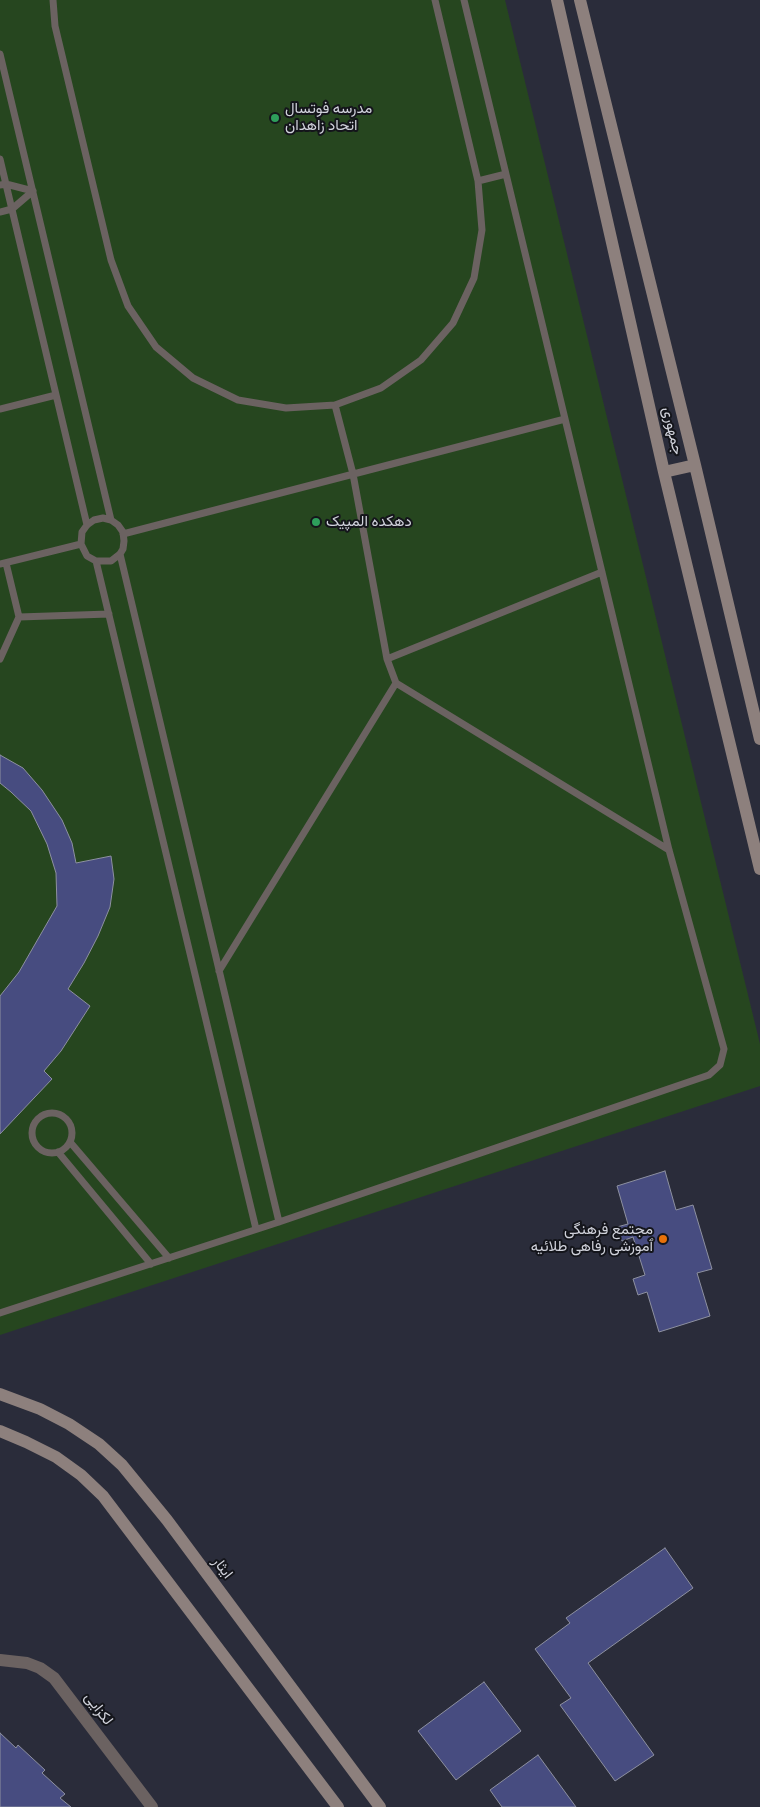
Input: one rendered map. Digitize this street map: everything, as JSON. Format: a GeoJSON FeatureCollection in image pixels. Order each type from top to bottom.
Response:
{"type":"FeatureCollection","features":[{"type":"Feature","properties":{"kind":"main road","name":"جمهوری"},"geometry":{"type":"LineString","coordinates":[[558,0],[664,472],[760,869]]}},
{"type":"Feature","properties":{"kind":"main road","name":"جمهوری"},"geometry":{"type":"LineString","coordinates":[[580,0],[695,465],[760,739]]}},
{"type":"Feature","properties":{"kind":"main road"},"geometry":{"type":"LineString","coordinates":[[664,472],[695,465]]}},
{"type":"Feature","properties":{"kind":"main road","name":"ایثار"},"geometry":{"type":"LineString","coordinates":[[0,1394],[40,1409],[69,1424],[100,1444],[122,1465],[161,1513],[380,1807]]}},
{"type":"Feature","properties":{"kind":"main road"},"geometry":{"type":"LineString","coordinates":[[0,1431],[56,1458],[81,1475],[103,1496],[338,1807]]}},
{"type":"Feature","properties":{"kind":"street","name":"لکزایی"},"geometry":{"type":"LineString","coordinates":[[0,1660],[27,1663],[40,1668],[54,1678],[152,1807]]}},
{"type":"Feature","properties":{"kind":"lane"},"geometry":{"type":"LineString","coordinates":[[53,0],[55,26],[111,260],[128,306],[156,347],[194,378],[238,400],[286,408],[335,405],[381,388],[421,360],[453,323],[474,278],[482,230],[478,181],[434,0]]}},
{"type":"Feature","properties":{"kind":"lane"},"geometry":{"type":"LineString","coordinates":[[0,1313],[279,1222],[709,1075],[720,1065],[724,1049],[669,850],[464,0]]}},
{"type":"Feature","properties":{"kind":"lane"},"geometry":{"type":"LineString","coordinates":[[0,54],[111,520]]}},
{"type":"Feature","properties":{"kind":"lane"},"geometry":{"type":"LineString","coordinates":[[0,159],[3,185],[12,209],[87,525]]}},
{"type":"Feature","properties":{"kind":"lane"},"geometry":{"type":"LineString","coordinates":[[478,181],[506,174]]}},
{"type":"Feature","properties":{"kind":"lane"},"geometry":{"type":"LineString","coordinates":[[3,185],[33,191]]}},
{"type":"Feature","properties":{"kind":"lane"},"geometry":{"type":"LineString","coordinates":[[0,212],[12,209],[33,191]]}},
{"type":"Feature","properties":{"kind":"lane"},"geometry":{"type":"LineString","coordinates":[[0,409],[56,395]]}},
{"type":"Feature","properties":{"kind":"lane"},"geometry":{"type":"LineString","coordinates":[[335,405],[353,474],[387,659],[396,683],[669,850]]}},
{"type":"Feature","properties":{"kind":"lane"},"geometry":{"type":"LineString","coordinates":[[123,534],[565,419]]}},
{"type":"Feature","properties":{"kind":"lane"},"geometry":{"type":"LineString","coordinates":[[120,554],[111,561],[96,561],[87,556],[81,544],[82,532],[87,525],[94,520],[103,518],[111,520],[118,525],[123,534],[124,541],[120,554],[279,1222]]}},
{"type":"Feature","properties":{"kind":"lane"},"geometry":{"type":"LineString","coordinates":[[0,659],[19,618],[3,563],[81,544]]}},
{"type":"Feature","properties":{"kind":"lane"},"geometry":{"type":"LineString","coordinates":[[96,561],[256,1229]]}},
{"type":"Feature","properties":{"kind":"lane"},"geometry":{"type":"LineString","coordinates":[[387,659],[602,572]]}},
{"type":"Feature","properties":{"kind":"lane"},"geometry":{"type":"LineString","coordinates":[[19,618],[109,614]]}},
{"type":"Feature","properties":{"kind":"lane"},"geometry":{"type":"LineString","coordinates":[[219,971],[396,683]]}},
{"type":"Feature","properties":{"kind":"lane"},"geometry":{"type":"LineString","coordinates":[[46,1114],[61,1115],[71,1126],[70,1142],[58,1152],[43,1151],[33,1139],[32,1131],[34,1124],[46,1114]]}},
{"type":"Feature","properties":{"kind":"lane"},"geometry":{"type":"LineString","coordinates":[[70,1142],[169,1258]]}},
{"type":"Feature","properties":{"kind":"lane"},"geometry":{"type":"LineString","coordinates":[[58,1152],[151,1264]]}},
{"type":"Feature","properties":{"kind":"green space","name":"دهکده المپیک"},"geometry":{"type":"Polygon","coordinates":[[[0,0],[505,0],[760,1044],[760,1086],[0,1335],[0,0]]]}},
{"type":"Feature","properties":{"kind":"building"},"geometry":{"type":"Polygon","coordinates":[[[0,755],[23,768],[42,790],[62,820],[72,843],[76,863],[111,856],[114,879],[110,907],[98,936],[68,989],[90,1006],[61,1051],[44,1071],[52,1079],[0,1134],[0,996],[19,972],[57,906],[56,873],[47,844],[31,811],[0,783],[0,755]]]}},
{"type":"Feature","properties":{"kind":"building"},"geometry":{"type":"Polygon","coordinates":[[[665,1171],[676,1210],[693,1205],[712,1269],[697,1273],[710,1316],[659,1332],[647,1292],[638,1295],[633,1279],[645,1275],[633,1237],[622,1241],[617,1227],[628,1224],[617,1186],[665,1171]]]}},
{"type":"Feature","properties":{"kind":"building"},"geometry":{"type":"Polygon","coordinates":[[[665,1548],[693,1588],[588,1663],[654,1755],[615,1781],[560,1705],[571,1698],[535,1649],[570,1623],[566,1618],[665,1548]]]}},
{"type":"Feature","properties":{"kind":"building"},"geometry":{"type":"Polygon","coordinates":[[[484,1682],[521,1731],[456,1780],[418,1731],[484,1682]]]}},
{"type":"Feature","properties":{"kind":"building"},"geometry":{"type":"Polygon","coordinates":[[[0,1733],[16,1748],[18,1745],[45,1770],[42,1773],[65,1794],[60,1798],[71,1807],[0,1807],[0,1733]]]}},
{"type":"Feature","properties":{"kind":"building"},"geometry":{"type":"Polygon","coordinates":[[[538,1755],[576,1807],[502,1807],[490,1790],[538,1755]]]}},
{"type":"Feature","properties":{"kind":"place","name":"مدرسه فوتسال اتحاد زاهدان"},"geometry":{"type":"Point","coordinates":[275,118]}},
{"type":"Feature","properties":{"kind":"place","name":"دهکده المپیک"},"geometry":{"type":"Point","coordinates":[316,522]}},
{"type":"Feature","properties":{"kind":"place","name":"مجتمع فرهنگی ٱموزشی رفاهی طلائیه"},"geometry":{"type":"Point","coordinates":[663,1239]}}]}
